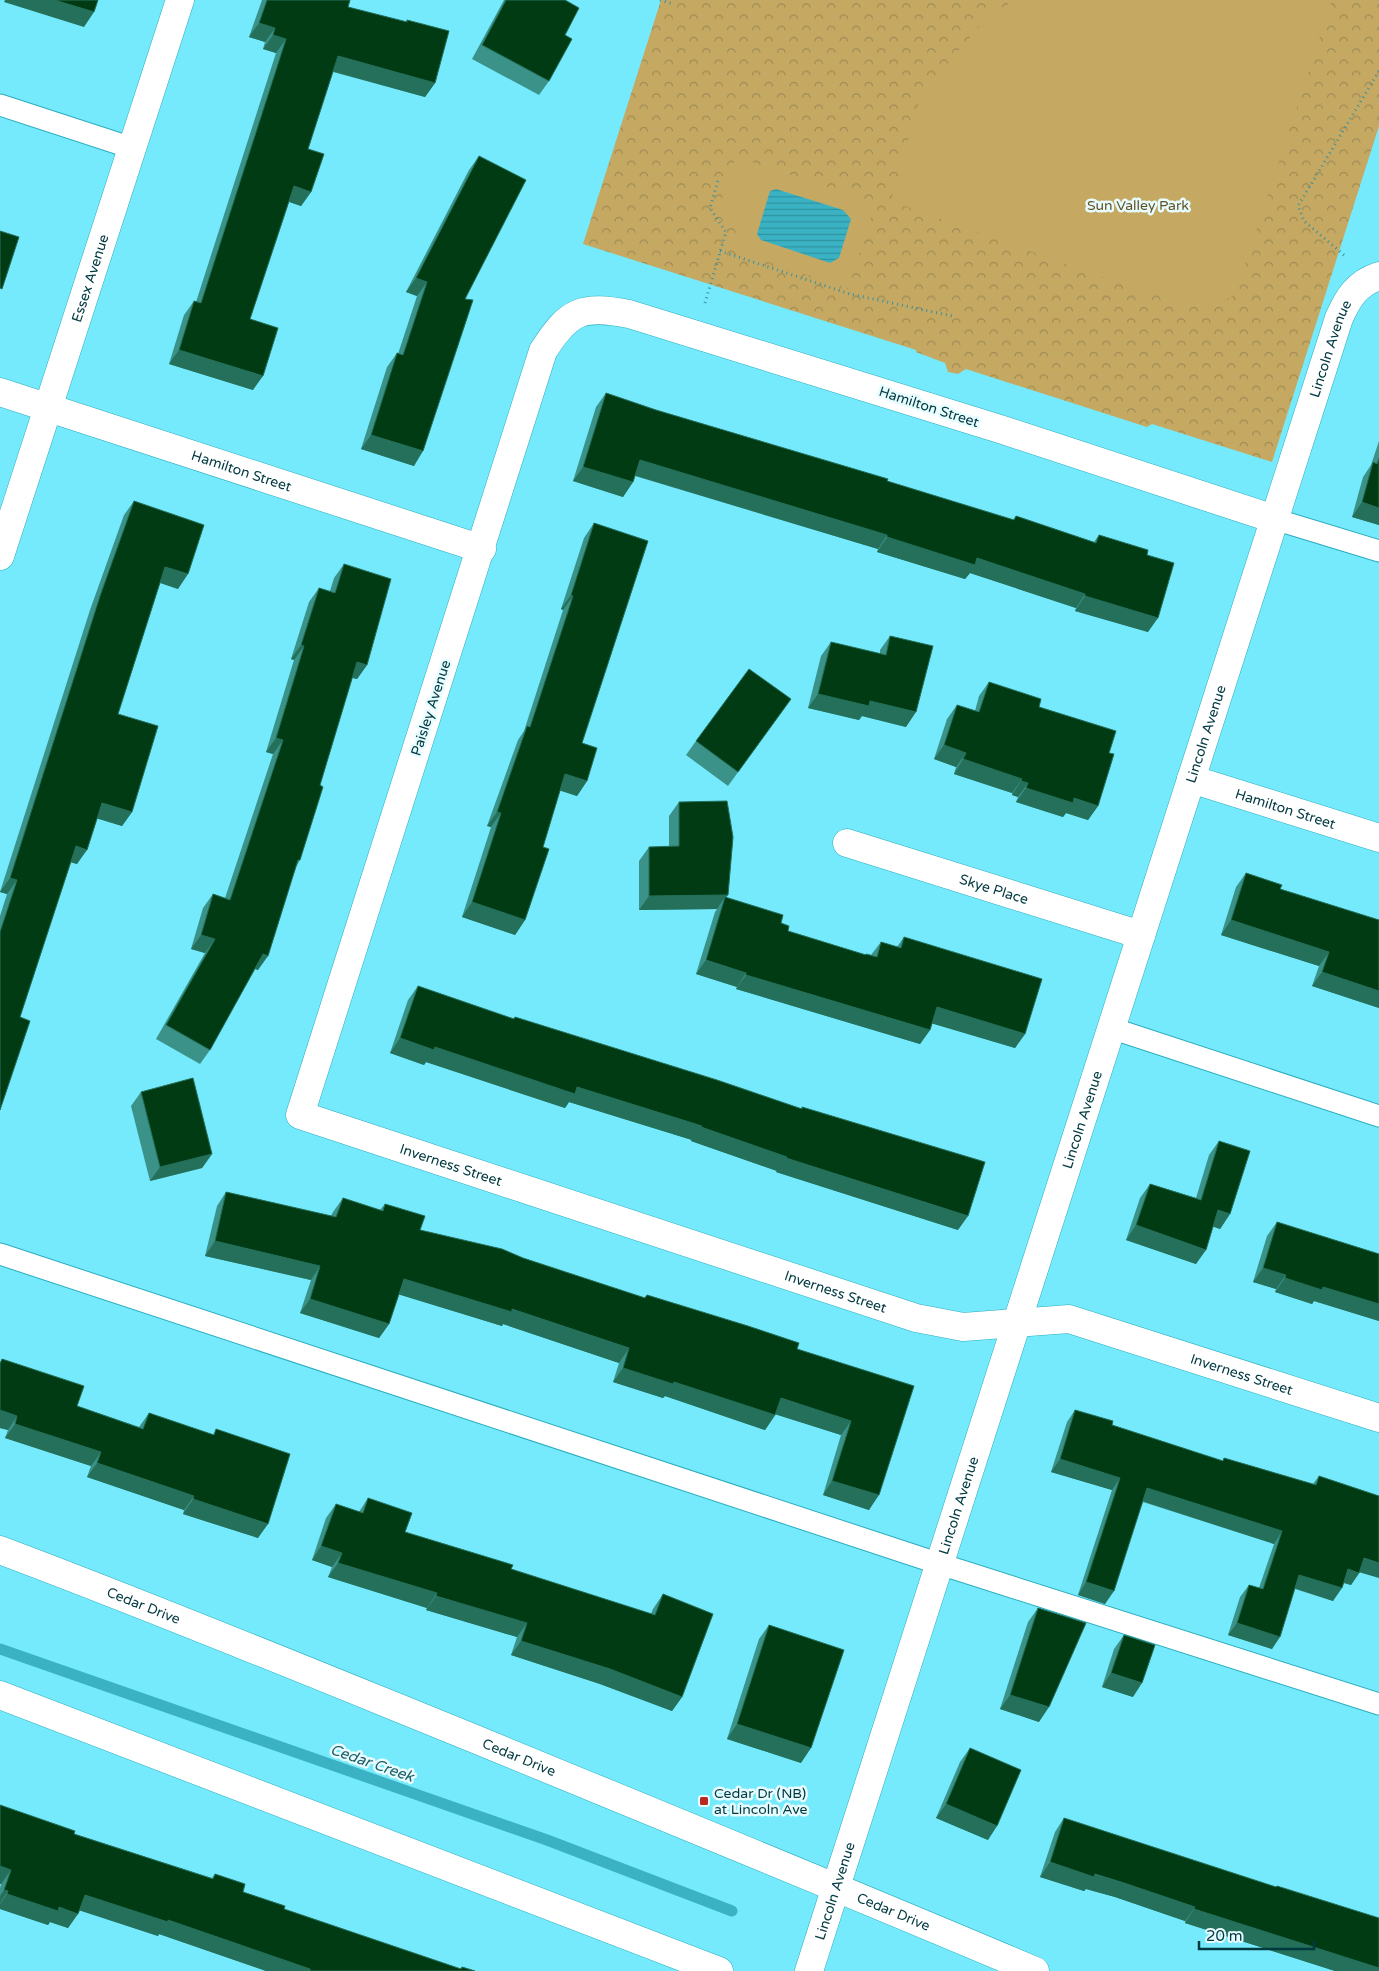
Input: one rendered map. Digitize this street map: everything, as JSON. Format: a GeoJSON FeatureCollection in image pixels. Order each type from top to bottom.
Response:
{"type":"FeatureCollection","features":[{"type":"Feature","properties":{"kind":"street","name":"Essex Avenue"},"geometry":{"type":"LineString","coordinates":[[0,556],[180,0]]}},
{"type":"Feature","properties":{"kind":"street","name":"Lincoln Avenue"},"geometry":{"type":"LineString","coordinates":[[809,1971],[940,1564],[1015,1323],[1339,318],[1348,298],[1359,286],[1375,278]]}},
{"type":"Feature","properties":{"kind":"street","name":"Hamilton Street"},"geometry":{"type":"LineString","coordinates":[[580,312],[614,311],[696,335],[966,419],[1274,519]]}},
{"type":"Feature","properties":{"kind":"street","name":"Paisley Avenue"},"geometry":{"type":"LineString","coordinates":[[300,1115],[544,351],[554,333],[569,318],[580,312]]}},
{"type":"Feature","properties":{"kind":"street","name":"Hamilton Street"},"geometry":{"type":"LineString","coordinates":[[0,392],[482,549]]}},
{"type":"Feature","properties":{"kind":"street","name":"Hamilton Street"},"geometry":{"type":"LineString","coordinates":[[1191,779],[1379,838]]}},
{"type":"Feature","properties":{"kind":"street","name":"Skye Place"},"geometry":{"type":"LineString","coordinates":[[847,843],[1141,935]]}},
{"type":"Feature","properties":{"kind":"street","name":"Inverness Street"},"geometry":{"type":"LineString","coordinates":[[300,1115],[916,1318],[963,1328],[1069,1319],[1379,1418]]}},
{"type":"Feature","properties":{"kind":"street","name":"Cedar Drive"},"geometry":{"type":"LineString","coordinates":[[0,1550],[75,1578],[344,1686],[836,1886],[1036,1971]]}},
{"type":"Feature","properties":{"kind":"street"},"geometry":{"type":"LineString","coordinates":[[0,1695],[719,1971]]}},
{"type":"Feature","properties":{"kind":"lane"},"geometry":{"type":"LineString","coordinates":[[0,105],[132,148]]}},
{"type":"Feature","properties":{"kind":"lane"},"geometry":{"type":"LineString","coordinates":[[1274,519],[1379,551]]}},
{"type":"Feature","properties":{"kind":"lane"},"geometry":{"type":"LineString","coordinates":[[1111,1028],[1379,1116]]}},
{"type":"Feature","properties":{"kind":"lane"},"geometry":{"type":"LineString","coordinates":[[0,1254],[940,1564],[1379,1704]]}},
{"type":"Feature","properties":{"kind":"path"},"geometry":{"type":"LineString","coordinates":[[660,0],[673,4]]}},
{"type":"Feature","properties":{"kind":"path"},"geometry":{"type":"LineString","coordinates":[[1375,278],[1304,221],[1298,206],[1379,70]]}},
{"type":"Feature","properties":{"kind":"path"},"geometry":{"type":"LineString","coordinates":[[696,335],[726,232],[710,208],[719,177]]}},
{"type":"Feature","properties":{"kind":"path"},"geometry":{"type":"LineString","coordinates":[[720,251],[850,294],[952,316]]}},
{"type":"Feature","properties":{"kind":"green space","name":"Sun Valley Park"},"geometry":{"type":"Polygon","coordinates":[[[661,0],[1379,0],[1379,126],[1272,462],[1152,424],[1147,427],[966,369],[958,374],[948,372],[945,363],[916,352],[916,350],[583,244],[661,0]]]}},
{"type":"Feature","properties":{"kind":"green space"},"geometry":{"type":"Polygon","coordinates":[[[1016,0],[1332,0],[1235,295],[1206,310],[1139,290],[891,201],[921,95],[989,15],[1016,0]]]}},
{"type":"Feature","properties":{"kind":"green space"},"geometry":{"type":"Polygon","coordinates":[[[736,157],[876,203],[848,288],[731,250],[740,222],[717,214],[736,157]]]}},
{"type":"Feature","properties":{"kind":"water"},"geometry":{"type":"Polygon","coordinates":[[[776,189],[843,210],[851,219],[839,258],[830,263],[761,240],[757,234],[770,191],[776,189]]]}},
{"type":"Feature","properties":{"kind":"building"},"geometry":{"type":"Polygon","coordinates":[[[54,0],[98,0],[94,12],[54,0]]]}},
{"type":"Feature","properties":{"kind":"building"},"geometry":{"type":"Polygon","coordinates":[[[267,0],[350,0],[348,7],[449,31],[435,83],[338,56],[308,149],[324,154],[311,192],[294,186],[250,319],[278,328],[263,376],[179,350],[194,301],[201,303],[286,39],[273,35],[275,28],[259,23],[267,0]]]}},
{"type":"Feature","properties":{"kind":"building"},"geometry":{"type":"Polygon","coordinates":[[[506,0],[565,0],[579,8],[565,35],[572,39],[549,81],[482,45],[506,0]]]}},
{"type":"Feature","properties":{"kind":"building"},"geometry":{"type":"Polygon","coordinates":[[[479,156],[526,180],[465,299],[473,300],[423,451],[371,435],[397,353],[403,355],[427,282],[416,278],[479,156]]]}},
{"type":"Feature","properties":{"kind":"building"},"geometry":{"type":"Polygon","coordinates":[[[0,231],[19,237],[2,289],[0,288],[0,231]]]}},
{"type":"Feature","properties":{"kind":"building"},"geometry":{"type":"Polygon","coordinates":[[[606,393],[656,410],[888,479],[887,481],[1014,520],[1016,516],[1096,543],[1099,535],[1148,550],[1147,555],[1174,563],[1158,618],[1085,596],[1085,594],[977,558],[975,565],[887,537],[887,535],[640,460],[633,482],[583,467],[606,393]]]}},
{"type":"Feature","properties":{"kind":"building"},"geometry":{"type":"Polygon","coordinates":[[[1379,458],[1379,508],[1362,502],[1373,462],[1377,464],[1379,458]]]}},
{"type":"Feature","properties":{"kind":"building"},"geometry":{"type":"Polygon","coordinates":[[[134,501],[204,525],[188,574],[165,567],[118,714],[158,726],[132,812],[102,803],[87,850],[76,846],[20,1017],[30,1021],[0,1110],[0,932],[17,880],[10,878],[100,596],[134,501]]]}},
{"type":"Feature","properties":{"kind":"building"},"geometry":{"type":"Polygon","coordinates":[[[594,523],[648,541],[582,743],[597,748],[587,781],[565,774],[543,847],[549,849],[525,920],[472,902],[501,813],[497,812],[527,726],[530,727],[573,596],[571,595],[594,523]]]}},
{"type":"Feature","properties":{"kind":"building"},"geometry":{"type":"Polygon","coordinates":[[[344,564],[391,579],[367,665],[357,662],[320,785],[323,787],[268,956],[263,954],[210,1050],[166,1025],[215,939],[201,935],[213,894],[230,900],[283,740],[276,738],[304,646],[301,645],[319,588],[335,593],[344,564]]]}},
{"type":"Feature","properties":{"kind":"building"},"geometry":{"type":"Polygon","coordinates":[[[890,636],[933,646],[916,712],[870,701],[869,706],[818,694],[831,642],[886,655],[890,636]]]}},
{"type":"Feature","properties":{"kind":"building"},"geometry":{"type":"Polygon","coordinates":[[[749,669],[791,699],[738,772],[696,741],[749,669]]]}},
{"type":"Feature","properties":{"kind":"building"},"geometry":{"type":"Polygon","coordinates":[[[989,682],[1041,699],[1039,707],[1116,731],[1109,753],[1114,754],[1098,806],[1074,798],[1073,803],[1026,788],[1028,783],[1021,781],[1022,779],[963,759],[966,753],[944,745],[957,705],[979,712],[989,682]]]}},
{"type":"Feature","properties":{"kind":"building"},"geometry":{"type":"Polygon","coordinates":[[[727,801],[733,837],[728,895],[649,896],[649,847],[679,846],[679,802],[727,801]]]}},
{"type":"Feature","properties":{"kind":"building"},"geometry":{"type":"Polygon","coordinates":[[[1246,873],[1282,885],[1280,889],[1379,920],[1379,991],[1322,972],[1329,952],[1231,920],[1246,873]]]}},
{"type":"Feature","properties":{"kind":"building"},"geometry":{"type":"Polygon","coordinates":[[[725,897],[783,915],[781,923],[789,926],[788,931],[866,955],[877,957],[881,942],[901,948],[904,937],[1042,979],[1025,1034],[937,1007],[930,1030],[746,975],[746,973],[706,960],[725,897]]]}},
{"type":"Feature","properties":{"kind":"building"},"geometry":{"type":"Polygon","coordinates":[[[418,986],[514,1019],[515,1017],[717,1080],[802,1109],[802,1107],[985,1162],[968,1216],[786,1158],[702,1126],[577,1087],[575,1094],[435,1047],[434,1050],[400,1038],[418,986]]]}},
{"type":"Feature","properties":{"kind":"building"},"geometry":{"type":"Polygon","coordinates":[[[193,1078],[212,1154],[160,1167],[141,1092],[193,1078]]]}},
{"type":"Feature","properties":{"kind":"building"},"geometry":{"type":"Polygon","coordinates":[[[1219,1141],[1250,1151],[1230,1214],[1218,1210],[1206,1250],[1136,1225],[1150,1184],[1201,1200],[1219,1141]]]}},
{"type":"Feature","properties":{"kind":"building"},"geometry":{"type":"Polygon","coordinates":[[[226,1192],[336,1217],[343,1198],[383,1211],[385,1204],[425,1216],[420,1230],[502,1249],[523,1258],[645,1298],[647,1295],[748,1326],[799,1343],[797,1349],[914,1386],[879,1495],[832,1481],[851,1421],[781,1398],[775,1415],[674,1382],[673,1384],[623,1368],[629,1348],[512,1309],[512,1312],[404,1279],[389,1324],[310,1299],[320,1266],[215,1241],[226,1192]]]}},
{"type":"Feature","properties":{"kind":"building"},"geometry":{"type":"Polygon","coordinates":[[[1277,1222],[1379,1254],[1379,1304],[1323,1287],[1322,1290],[1285,1278],[1286,1275],[1263,1268],[1277,1222]]]}},
{"type":"Feature","properties":{"kind":"building"},"geometry":{"type":"Polygon","coordinates":[[[2,1359],[84,1386],[77,1406],[143,1429],[149,1413],[214,1435],[216,1429],[290,1454],[268,1524],[193,1499],[194,1496],[97,1463],[101,1452],[15,1424],[17,1416],[0,1410],[0,1364],[2,1359]]]}},
{"type":"Feature","properties":{"kind":"building"},"geometry":{"type":"Polygon","coordinates":[[[1075,1410],[1113,1421],[1112,1425],[1223,1461],[1224,1458],[1316,1485],[1319,1476],[1379,1496],[1379,1563],[1364,1558],[1359,1573],[1348,1569],[1342,1588],[1299,1575],[1280,1637],[1237,1623],[1249,1585],[1263,1589],[1282,1531],[1147,1488],[1114,1591],[1086,1582],[1120,1478],[1060,1459],[1075,1410]]]}},
{"type":"Feature","properties":{"kind":"building"},"geometry":{"type":"Polygon","coordinates":[[[368,1498],[412,1513],[405,1532],[513,1565],[511,1569],[655,1615],[663,1594],[713,1614],[682,1697],[610,1669],[521,1641],[527,1623],[436,1596],[437,1593],[338,1563],[342,1553],[321,1546],[336,1504],[363,1513],[368,1498]]]}},
{"type":"Feature","properties":{"kind":"building"},"geometry":{"type":"Polygon","coordinates":[[[1038,1608],[1086,1623],[1049,1707],[1010,1695],[1038,1608]]]}},
{"type":"Feature","properties":{"kind":"building"},"geometry":{"type":"Polygon","coordinates":[[[769,1625],[844,1650],[811,1748],[737,1724],[769,1625]]]}},
{"type":"Feature","properties":{"kind":"building"},"geometry":{"type":"Polygon","coordinates":[[[1124,1635],[1155,1645],[1142,1683],[1111,1673],[1124,1635]]]}},
{"type":"Feature","properties":{"kind":"building"},"geometry":{"type":"Polygon","coordinates":[[[970,1748],[1021,1770],[997,1826],[946,1804],[970,1748]]]}},
{"type":"Feature","properties":{"kind":"building"},"geometry":{"type":"Polygon","coordinates":[[[0,1805],[75,1831],[74,1834],[213,1879],[215,1874],[245,1884],[243,1892],[285,1906],[284,1909],[461,1969],[462,1967],[475,1971],[310,1971],[310,1969],[168,1920],[168,1922],[85,1895],[78,1914],[59,1907],[58,1911],[7,1894],[8,1891],[4,1890],[11,1870],[0,1866],[0,1805]]]}},
{"type":"Feature","properties":{"kind":"building"},"geometry":{"type":"Polygon","coordinates":[[[1064,1818],[1276,1887],[1379,1918],[1379,1968],[1194,1909],[1195,1907],[1124,1883],[1095,1874],[1094,1877],[1050,1862],[1064,1818]]]}},
{"type":"Feature","properties":{"kind":"waterway","name":"Cedar Creek"},"geometry":{"type":"LineString","coordinates":[[0,1649],[547,1840],[732,1911]]}},
{"type":"Feature","properties":{"kind":"place","name":"Cedar Dr (NB) at Lincoln Ave"},"geometry":{"type":"Point","coordinates":[704,1801]}}]}
